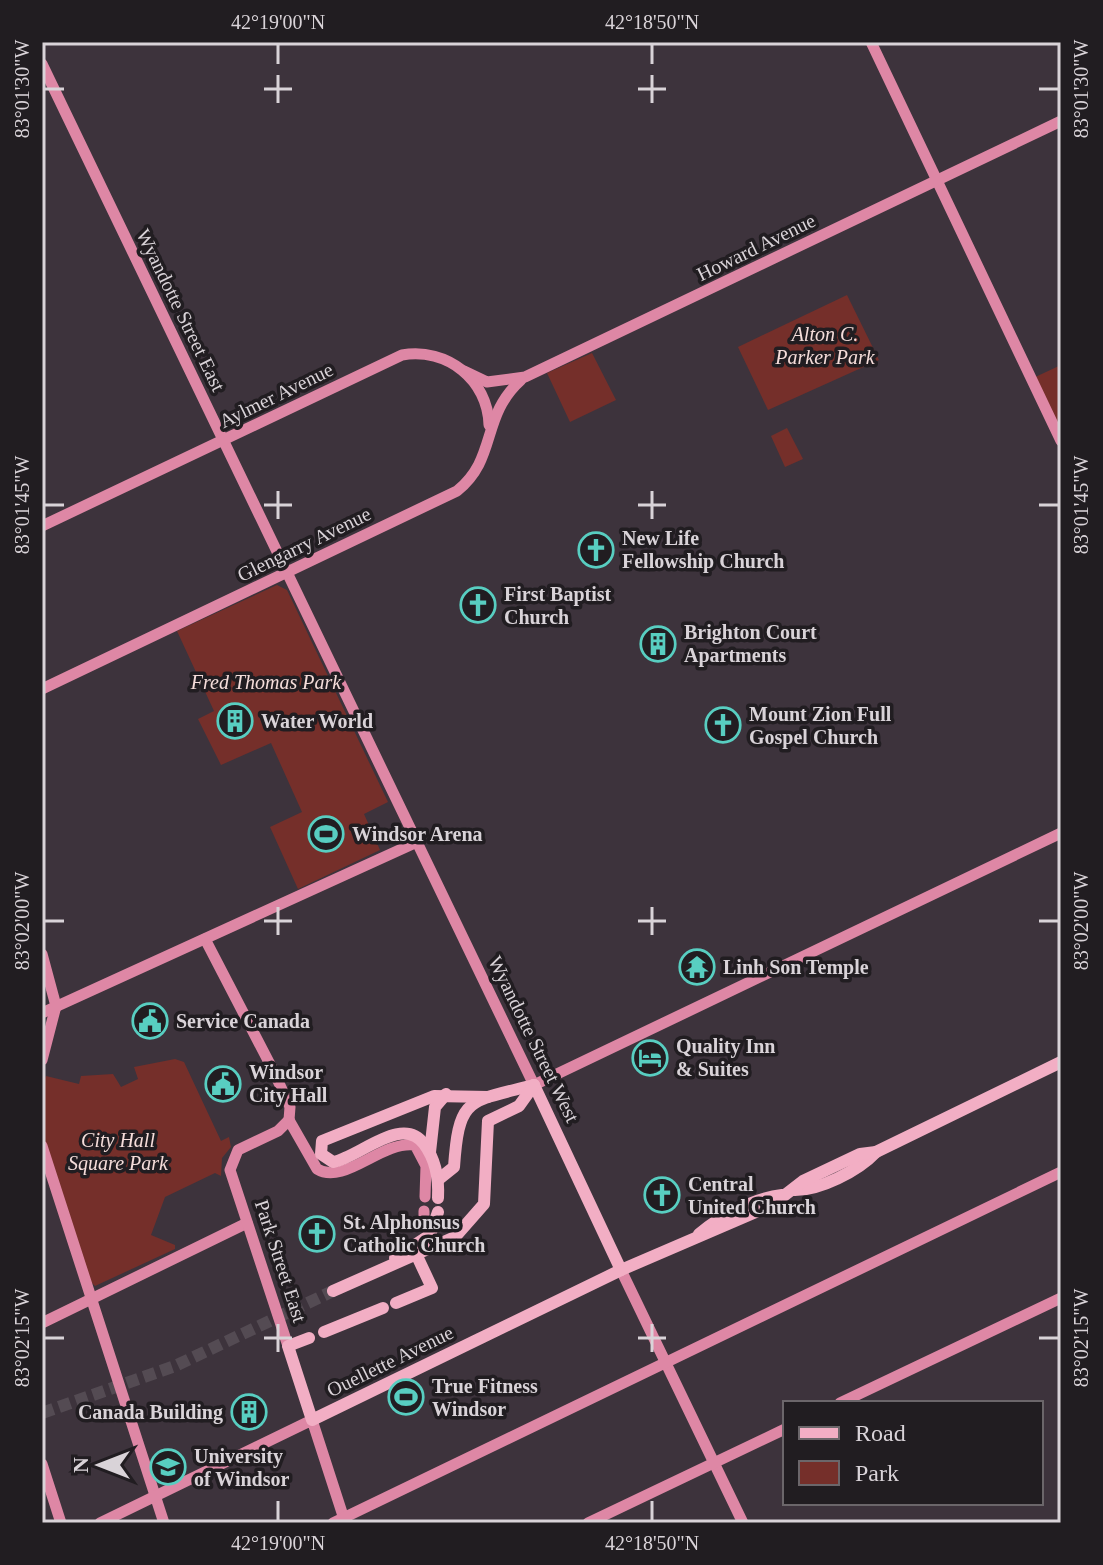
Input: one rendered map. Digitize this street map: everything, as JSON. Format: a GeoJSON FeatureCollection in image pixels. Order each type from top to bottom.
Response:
{"type":"FeatureCollection","features":[{"type":"Feature","properties":{"kind":"main road","name":"Ouellette Avenue"},"geometry":{"type":"LineString","coordinates":[[312,1420],[698,1234],[712,1223],[769,1197],[788,1193],[803,1181],[860,1154],[876,1152],[1061,1062]]}},
{"type":"Feature","properties":{"kind":"main road"},"geometry":{"type":"LineString","coordinates":[[333,1291],[382,1266],[430,1235],[431,1205],[439,1179],[454,1167],[457,1126],[463,1111],[488,1097],[534,1085]]}},
{"type":"Feature","properties":{"kind":"main road"},"geometry":{"type":"LineString","coordinates":[[382,1266],[417,1256],[455,1237],[484,1204],[488,1121],[519,1106],[534,1085]]}},
{"type":"Feature","properties":{"kind":"main road","name":"Wyandotte Street West"},"geometry":{"type":"LineString","coordinates":[[534,1085],[621,1270]]}},
{"type":"Feature","properties":{"kind":"main road"},"geometry":{"type":"LineString","coordinates":[[439,1179],[430,1152],[418,1136],[406,1133],[393,1135],[338,1161],[325,1159],[320,1146],[326,1138],[446,1094],[488,1097]]}},
{"type":"Feature","properties":{"kind":"main road"},"geometry":{"type":"LineString","coordinates":[[430,1152],[435,1107],[446,1094]]}},
{"type":"Feature","properties":{"kind":"main road"},"geometry":{"type":"LineString","coordinates":[[396,1303],[432,1288],[417,1256]]}},
{"type":"Feature","properties":{"kind":"main road"},"geometry":{"type":"LineString","coordinates":[[324,1332],[383,1308]]}},
{"type":"Feature","properties":{"kind":"main road"},"geometry":{"type":"LineString","coordinates":[[288,1346],[309,1338]]}},
{"type":"Feature","properties":{"kind":"main road","name":"Park Street East"},"geometry":{"type":"LineString","coordinates":[[288,1346],[312,1420]]}},
{"type":"Feature","properties":{"kind":"street"},"geometry":{"type":"LineString","coordinates":[[871,42],[1061,441]]}},
{"type":"Feature","properties":{"kind":"street","name":"Wyandotte Street East"},"geometry":{"type":"LineString","coordinates":[[42,64],[288,572]]}},
{"type":"Feature","properties":{"kind":"street","name":"Howard Avenue"},"geometry":{"type":"LineString","coordinates":[[464,371],[487,382],[525,377],[1061,121]]}},
{"type":"Feature","properties":{"kind":"street","name":"Aylmer Avenue"},"geometry":{"type":"LineString","coordinates":[[42,526],[402,355],[433,355],[464,371]]}},
{"type":"Feature","properties":{"kind":"street"},"geometry":{"type":"LineString","coordinates":[[464,371],[485,398],[489,434]]}},
{"type":"Feature","properties":{"kind":"street","name":"Glengarry Avenue"},"geometry":{"type":"LineString","coordinates":[[42,689],[457,491],[474,474],[500,402],[525,377]]}},
{"type":"Feature","properties":{"kind":"street","name":"Wyandotte Street West"},"geometry":{"type":"LineString","coordinates":[[288,572],[534,1085]]}},
{"type":"Feature","properties":{"kind":"street"},"geometry":{"type":"LineString","coordinates":[[534,1085],[1061,833]]}},
{"type":"Feature","properties":{"kind":"street"},"geometry":{"type":"LineString","coordinates":[[42,1013],[417,842]]}},
{"type":"Feature","properties":{"kind":"street"},"geometry":{"type":"LineString","coordinates":[[205,939],[273,1070],[290,1107],[289,1120],[317,1169],[330,1175],[396,1145],[415,1145],[426,1166],[431,1205]]}},
{"type":"Feature","properties":{"kind":"street"},"geometry":{"type":"LineString","coordinates":[[42,954],[56,1006],[42,1060]]}},
{"type":"Feature","properties":{"kind":"street","name":"Park Street East"},"geometry":{"type":"LineString","coordinates":[[288,1346],[232,1178],[231,1160],[238,1150],[278,1131],[289,1120]]}},
{"type":"Feature","properties":{"kind":"street"},"geometry":{"type":"LineString","coordinates":[[42,1146],[164,1523]]}},
{"type":"Feature","properties":{"kind":"street"},"geometry":{"type":"LineString","coordinates":[[312,1420],[341,1521],[1061,1172]]}},
{"type":"Feature","properties":{"kind":"street"},"geometry":{"type":"LineString","coordinates":[[42,1323],[247,1223]]}},
{"type":"Feature","properties":{"kind":"street","name":"Wyandotte Street West"},"geometry":{"type":"LineString","coordinates":[[621,1270],[743,1523]]}},
{"type":"Feature","properties":{"kind":"street"},"geometry":{"type":"LineString","coordinates":[[844,1401],[1061,1298]]}},
{"type":"Feature","properties":{"kind":"street","name":"Ouellette Avenue"},"geometry":{"type":"LineString","coordinates":[[100,1523],[312,1420]]}},
{"type":"Feature","properties":{"kind":"street"},"geometry":{"type":"LineString","coordinates":[[588,1523],[783,1430]]}},
{"type":"Feature","properties":{"kind":"street"},"geometry":{"type":"LineString","coordinates":[[42,1464],[61,1523]]}},
{"type":"Feature","properties":{"kind":"green space","name":"Alton C. Parker Park"},"geometry":{"type":"Polygon","coordinates":[[[847,295],[879,360],[768,410],[738,347],[847,295]]]}},
{"type":"Feature","properties":{"kind":"green space"},"geometry":{"type":"Polygon","coordinates":[[[592,353],[616,400],[570,422],[547,373],[592,353]]]}},
{"type":"Feature","properties":{"kind":"green space"},"geometry":{"type":"Polygon","coordinates":[[[1061,365],[1061,441],[1031,379],[1061,365]]]}},
{"type":"Feature","properties":{"kind":"green space"},"geometry":{"type":"Polygon","coordinates":[[[787,428],[803,459],[785,467],[771,436],[787,428]]]}},
{"type":"Feature","properties":{"kind":"green space","name":"Fred Thomas Park"},"geometry":{"type":"Polygon","coordinates":[[[277,585],[287,590],[388,802],[364,814],[380,850],[298,889],[270,827],[302,812],[271,743],[221,765],[198,719],[214,711],[177,631],[277,585]]]}},
{"type":"Feature","properties":{"kind":"green space","name":"City Hall Square Park"},"geometry":{"type":"Polygon","coordinates":[[[175,1059],[184,1062],[221,1141],[229,1137],[231,1147],[222,1158],[221,1176],[215,1173],[165,1197],[151,1235],[175,1245],[175,1249],[95,1286],[90,1281],[42,1134],[42,1087],[46,1076],[79,1084],[81,1076],[113,1074],[121,1087],[138,1079],[134,1067],[175,1059]]]}},
{"type":"Feature","properties":{"kind":"tunnel"},"geometry":{"type":"LineString","coordinates":[[42,1413],[175,1366],[333,1291]]}},
{"type":"Feature","properties":{"kind":"place","name":"New Life Fellowship Church"},"geometry":{"type":"Point","coordinates":[596,550]}},
{"type":"Feature","properties":{"kind":"place","name":"First Baptist Church"},"geometry":{"type":"Point","coordinates":[478,605]}},
{"type":"Feature","properties":{"kind":"place","name":"Brighton Court Apartments"},"geometry":{"type":"Point","coordinates":[658,644]}},
{"type":"Feature","properties":{"kind":"place","name":"Water World"},"geometry":{"type":"Point","coordinates":[235,721]}},
{"type":"Feature","properties":{"kind":"place","name":"Mount Zion Full Gospel Church"},"geometry":{"type":"Point","coordinates":[723,725]}},
{"type":"Feature","properties":{"kind":"place","name":"Windsor Arena"},"geometry":{"type":"Point","coordinates":[326,834]}},
{"type":"Feature","properties":{"kind":"place","name":"Linh Son Temple"},"geometry":{"type":"Point","coordinates":[697,967]}},
{"type":"Feature","properties":{"kind":"place","name":"Service Canada"},"geometry":{"type":"Point","coordinates":[150,1021]}},
{"type":"Feature","properties":{"kind":"place","name":"Quality Inn & Suites"},"geometry":{"type":"Point","coordinates":[650,1058]}},
{"type":"Feature","properties":{"kind":"place","name":"Windsor City Hall"},"geometry":{"type":"Point","coordinates":[223,1084]}},
{"type":"Feature","properties":{"kind":"place","name":"Central United Church"},"geometry":{"type":"Point","coordinates":[662,1195]}},
{"type":"Feature","properties":{"kind":"place","name":"St. Alphonsus Catholic Church"},"geometry":{"type":"Point","coordinates":[317,1234]}},
{"type":"Feature","properties":{"kind":"place","name":"True Fitness Windsor"},"geometry":{"type":"Point","coordinates":[406,1397]}},
{"type":"Feature","properties":{"kind":"place","name":"Canada Building"},"geometry":{"type":"Point","coordinates":[249,1412]}},
{"type":"Feature","properties":{"kind":"place","name":"University of Windsor"},"geometry":{"type":"Point","coordinates":[168,1467]}}]}
